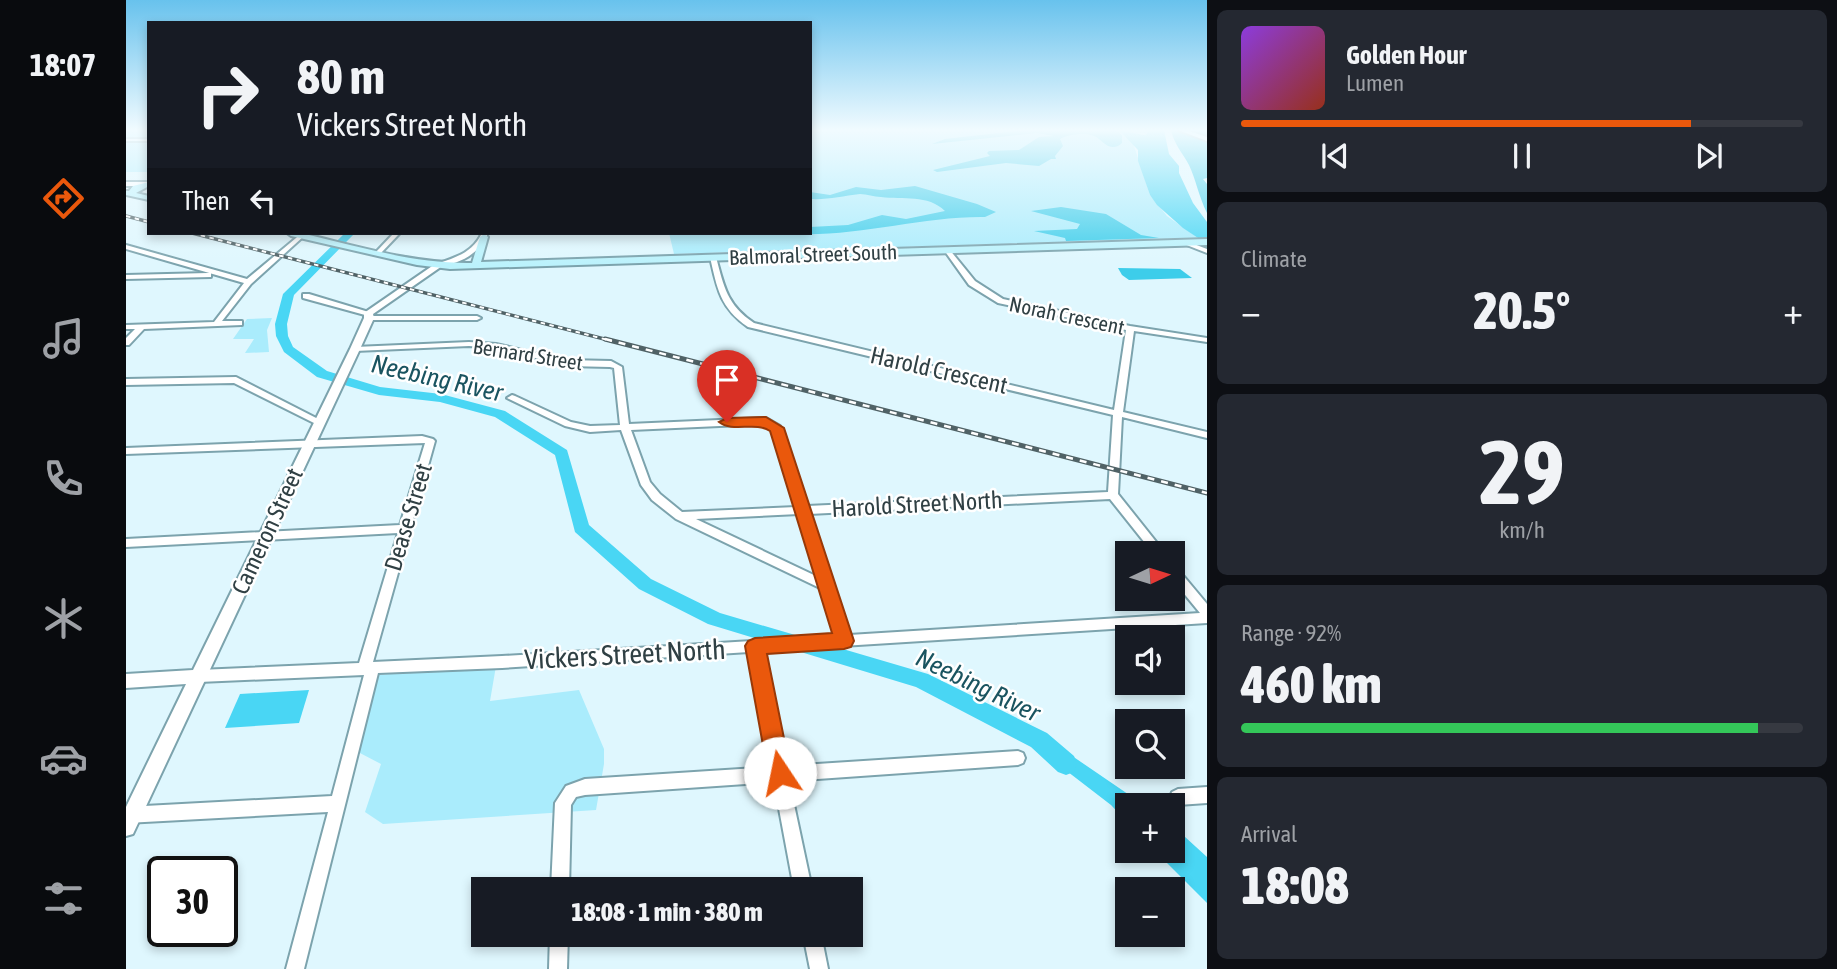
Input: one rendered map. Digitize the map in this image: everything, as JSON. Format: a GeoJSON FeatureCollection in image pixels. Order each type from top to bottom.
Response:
{"type":"FeatureCollection","features":[{"type":"Feature","properties":{"kind":"main road"},"geometry":{"type":"LineString","coordinates":[[129,193],[147,185]]}},
{"type":"Feature","properties":{"kind":"main road"},"geometry":{"type":"LineString","coordinates":[[129,193],[147,198]]}},
{"type":"Feature","properties":{"kind":"main road","name":"Balmoral Street South"},"geometry":{"type":"LineString","coordinates":[[302,235],[417,262],[476,265],[1186,243],[1205,245]]}},
{"type":"Feature","properties":{"kind":"main road"},"geometry":{"type":"LineString","coordinates":[[476,265],[485,235]]}},
{"type":"Feature","properties":{"kind":"street"},"geometry":{"type":"LineString","coordinates":[[126,184],[147,184]]}},
{"type":"Feature","properties":{"kind":"street"},"geometry":{"type":"LineString","coordinates":[[216,324],[248,282],[302,235]]}},
{"type":"Feature","properties":{"kind":"street"},"geometry":{"type":"LineString","coordinates":[[378,253],[395,235]]}},
{"type":"Feature","properties":{"kind":"street"},"geometry":{"type":"LineString","coordinates":[[368,316],[441,264],[467,255],[480,247],[485,235]]}},
{"type":"Feature","properties":{"kind":"street"},"geometry":{"type":"LineString","coordinates":[[126,247],[248,282]]}},
{"type":"Feature","properties":{"kind":"street","name":"Norah Crescent"},"geometry":{"type":"LineString","coordinates":[[947,250],[972,283],[1001,301],[1129,328],[1207,340]]}},
{"type":"Feature","properties":{"kind":"street","name":"Harold Crescent"},"geometry":{"type":"LineString","coordinates":[[713,257],[725,301],[737,317],[751,325],[1207,435]]}},
{"type":"Feature","properties":{"kind":"street"},"geometry":{"type":"LineString","coordinates":[[126,277],[218,274]]}},
{"type":"Feature","properties":{"kind":"street"},"geometry":{"type":"LineString","coordinates":[[306,296],[368,316],[477,318]]}},
{"type":"Feature","properties":{"kind":"street","name":"Cameron Street"},"geometry":{"type":"LineString","coordinates":[[128,819],[199,676],[355,349],[368,316]]}},
{"type":"Feature","properties":{"kind":"street"},"geometry":{"type":"LineString","coordinates":[[126,327],[239,323]]}},
{"type":"Feature","properties":{"kind":"street"},"geometry":{"type":"LineString","coordinates":[[126,343],[142,326]]}},
{"type":"Feature","properties":{"kind":"street"},"geometry":{"type":"LineString","coordinates":[[1129,328],[1118,412],[1113,495],[1149,541]]}},
{"type":"Feature","properties":{"kind":"street","name":"Bernard Street"},"geometry":{"type":"LineString","coordinates":[[355,349],[484,345],[567,363],[611,364],[618,367],[625,428]]}},
{"type":"Feature","properties":{"kind":"street"},"geometry":{"type":"LineString","coordinates":[[126,382],[236,380],[319,422]]}},
{"type":"Feature","properties":{"kind":"street"},"geometry":{"type":"LineString","coordinates":[[512,398],[581,428],[752,421],[766,421],[777,428],[844,641]]}},
{"type":"Feature","properties":{"kind":"street"},"geometry":{"type":"LineString","coordinates":[[625,428],[645,483],[656,497],[680,516],[826,586]]}},
{"type":"Feature","properties":{"kind":"street","name":"Dease Street"},"geometry":{"type":"LineString","coordinates":[[295,969],[338,804],[404,528],[430,441],[422,439],[308,444]]}},
{"type":"Feature","properties":{"kind":"street"},"geometry":{"type":"LineString","coordinates":[[126,452],[308,444]]}},
{"type":"Feature","properties":{"kind":"street","name":"Harold Street North"},"geometry":{"type":"LineString","coordinates":[[680,516],[1113,495]]}},
{"type":"Feature","properties":{"kind":"street"},"geometry":{"type":"LineString","coordinates":[[126,543],[404,528]]}},
{"type":"Feature","properties":{"kind":"street"},"geometry":{"type":"LineString","coordinates":[[1185,587],[1207,615]]}},
{"type":"Feature","properties":{"kind":"street","name":"Vickers Street North"},"geometry":{"type":"LineString","coordinates":[[126,681],[830,642],[1207,615]]}},
{"type":"Feature","properties":{"kind":"street"},"geometry":{"type":"LineString","coordinates":[[760,646],[780,773],[801,877]]}},
{"type":"Feature","properties":{"kind":"street"},"geometry":{"type":"LineString","coordinates":[[560,877],[563,803],[571,791],[780,773],[1018,758]]}},
{"type":"Feature","properties":{"kind":"street"},"geometry":{"type":"LineString","coordinates":[[1185,796],[1207,794]]}},
{"type":"Feature","properties":{"kind":"street"},"geometry":{"type":"LineString","coordinates":[[128,819],[338,804]]}},
{"type":"Feature","properties":{"kind":"street"},"geometry":{"type":"LineString","coordinates":[[558,969],[559,947]]}},
{"type":"Feature","properties":{"kind":"street"},"geometry":{"type":"LineString","coordinates":[[815,947],[819,969]]}},
{"type":"Feature","properties":{"kind":"shaded area"},"geometry":{"type":"Polygon","coordinates":[[[812,175],[1144,175],[1150,195],[1167,216],[1198,238],[674,254],[669,235],[812,235],[812,175]]]}},
{"type":"Feature","properties":{"kind":"shaded area"},"geometry":{"type":"Polygon","coordinates":[[[1143,175],[1180,175],[1193,203],[1207,222],[1207,244],[1183,228],[1157,205],[1143,175]]]}},
{"type":"Feature","properties":{"kind":"shaded area"},"geometry":{"type":"Polygon","coordinates":[[[1193,175],[1207,175],[1203,179],[1207,184],[1207,213],[1193,175]]]}},
{"type":"Feature","properties":{"kind":"shaded area"},"geometry":{"type":"Polygon","coordinates":[[[915,186],[996,212],[985,217],[812,234],[812,227],[848,225],[882,215],[906,219],[945,211],[931,202],[915,199],[860,194],[812,199],[812,192],[830,195],[856,187],[881,190],[915,186]]]}},
{"type":"Feature","properties":{"kind":"shaded area"},"geometry":{"type":"Polygon","coordinates":[[[1061,207],[1106,214],[1141,235],[1159,238],[1066,241],[1065,238],[1034,231],[1077,229],[1080,224],[1031,211],[1061,207]]]}},
{"type":"Feature","properties":{"kind":"shaded area"},"geometry":{"type":"Polygon","coordinates":[[[1118,268],[1180,269],[1192,278],[1129,280],[1118,268]]]}},
{"type":"Feature","properties":{"kind":"shaded area"},"geometry":{"type":"Polygon","coordinates":[[[272,318],[267,330],[269,352],[245,353],[254,339],[233,339],[247,319],[272,318]]]}},
{"type":"Feature","properties":{"kind":"shaded area"},"geometry":{"type":"Polygon","coordinates":[[[496,666],[490,701],[579,690],[604,749],[596,810],[383,824],[365,812],[381,764],[358,752],[377,675],[496,666]]]}},
{"type":"Feature","properties":{"kind":"shaded area"},"geometry":{"type":"Polygon","coordinates":[[[309,690],[299,723],[225,728],[240,694],[309,690]]]}},
{"type":"Feature","properties":{"kind":"shaded area"},"geometry":{"type":"Polygon","coordinates":[[[1059,747],[1126,793],[1115,793],[1115,809],[1046,755],[1059,747]]]}},
{"type":"Feature","properties":{"kind":"shaded area"},"geometry":{"type":"Polygon","coordinates":[[[1185,837],[1207,857],[1207,903],[1185,881],[1185,877],[1181,877],[1167,863],[1185,863],[1185,837]]]}},
{"type":"Feature","properties":{"kind":"waterway","name":"Neebing River"},"geometry":{"type":"LineString","coordinates":[[348,235],[289,294],[281,324],[282,336],[288,349],[322,374],[379,391],[441,398],[500,414],[562,453],[581,528],[645,584],[715,619],[921,680],[1039,740],[1066,764]]}},
{"type":"Feature","properties":{"kind":"railway"},"geometry":{"type":"LineString","coordinates":[[126,216],[147,221]]}},
{"type":"Feature","properties":{"kind":"railway"},"geometry":{"type":"LineString","coordinates":[[200,235],[612,341]]}},
{"type":"Feature","properties":{"kind":"railway"},"geometry":{"type":"LineString","coordinates":[[605,339],[1207,493]]}},
{"type":"Feature","properties":{"kind":"route"},"geometry":{"type":"LineString","coordinates":[[727,422],[766,421],[777,428],[844,641],[755,646],[780,773]]}}]}
